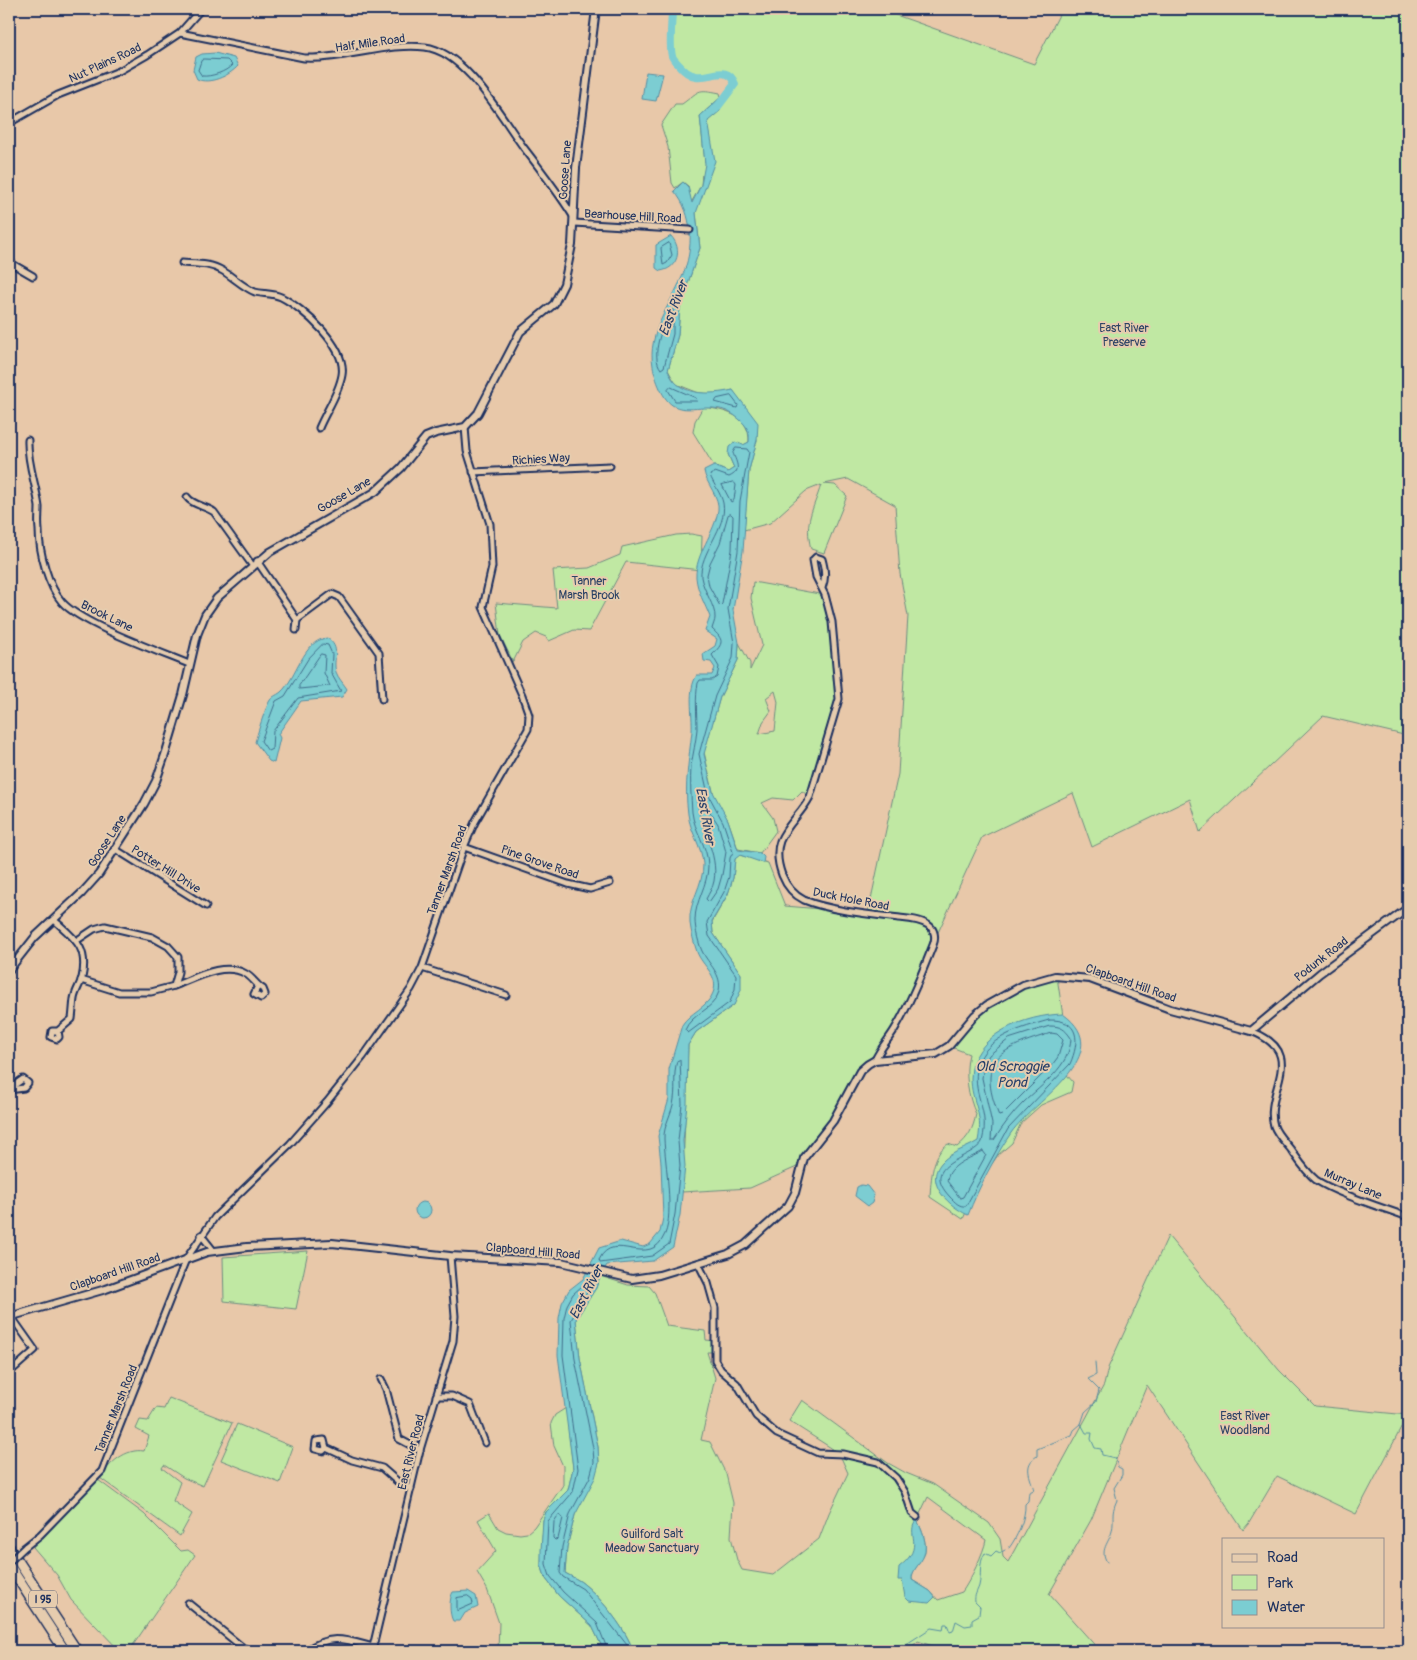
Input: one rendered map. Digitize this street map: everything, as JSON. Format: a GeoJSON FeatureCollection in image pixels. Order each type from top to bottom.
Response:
{"type":"FeatureCollection","features":[{"type":"Feature","properties":{"kind":"highway","name":"I 95"},"geometry":{"type":"LineString","coordinates":[[9,1547],[77,1651]]}},
{"type":"Feature","properties":{"kind":"highway","name":"I 95"},"geometry":{"type":"LineString","coordinates":[[9,1564],[65,1651]]}},
{"type":"Feature","properties":{"kind":"street","name":"Nut Plains Road"},"geometry":{"type":"LineString","coordinates":[[9,123],[58,95],[119,71],[180,32],[200,9]]}},
{"type":"Feature","properties":{"kind":"street","name":"Goose Lane"},"geometry":{"type":"LineString","coordinates":[[9,970],[35,937],[94,880],[156,781],[183,695],[189,664],[206,615],[217,598],[255,563],[289,540],[375,492],[401,468],[426,437],[436,432],[464,427],[478,413],[520,332],[547,310],[560,295],[568,269],[574,219],[581,118],[596,9]]}},
{"type":"Feature","properties":{"kind":"street","name":"Half Mile Road"},"geometry":{"type":"LineString","coordinates":[[180,32],[304,58],[324,59],[389,48],[424,46],[443,52],[478,84],[554,184],[574,219]]}},
{"type":"Feature","properties":{"kind":"street","name":"Bearhouse Hill Road"},"geometry":{"type":"LineString","coordinates":[[574,219],[690,230]]}},
{"type":"Feature","properties":{"kind":"street"},"geometry":{"type":"LineString","coordinates":[[9,262],[33,276]]}},
{"type":"Feature","properties":{"kind":"street"},"geometry":{"type":"LineString","coordinates":[[182,263],[209,265],[221,270],[254,292],[280,296],[306,312],[322,329],[342,362],[342,375],[319,428]]}},
{"type":"Feature","properties":{"kind":"street","name":"Tanner Marsh Road"},"geometry":{"type":"LineString","coordinates":[[9,1564],[102,1471],[186,1260],[201,1235],[215,1217],[290,1144],[327,1102],[363,1057],[411,989],[422,968],[464,847],[487,798],[528,730],[529,715],[522,695],[483,607],[492,567],[490,524],[473,472],[464,427]]}},
{"type":"Feature","properties":{"kind":"street","name":"Brook Lane"},"geometry":{"type":"LineString","coordinates":[[28,440],[27,453],[36,491],[38,531],[50,580],[62,602],[73,611],[105,627],[189,664]]}},
{"type":"Feature","properties":{"kind":"street","name":"Richies Way"},"geometry":{"type":"LineString","coordinates":[[473,472],[610,466]]}},
{"type":"Feature","properties":{"kind":"street"},"geometry":{"type":"LineString","coordinates":[[187,497],[189,501],[214,512],[297,620],[296,630]]}},
{"type":"Feature","properties":{"kind":"street","name":"Duck Hole Road"},"geometry":{"type":"LineString","coordinates":[[822,588],[826,578],[824,564],[822,559],[816,557],[813,560],[813,566],[832,622],[838,700],[810,797],[803,811],[792,822],[780,841],[778,853],[779,866],[788,886],[804,900],[920,921],[930,925],[934,931],[935,939],[914,993],[896,1027],[881,1047],[875,1060]]}},
{"type":"Feature","properties":{"kind":"street"},"geometry":{"type":"LineString","coordinates":[[297,620],[332,594],[340,597],[379,653],[382,699]]}},
{"type":"Feature","properties":{"kind":"street","name":"Pine Grove Road"},"geometry":{"type":"LineString","coordinates":[[464,847],[568,884],[590,888],[610,884]]}},
{"type":"Feature","properties":{"kind":"street","name":"Potter Hill Drive"},"geometry":{"type":"LineString","coordinates":[[115,849],[206,906]]}},
{"type":"Feature","properties":{"kind":"street","name":"Podunk Road"},"geometry":{"type":"LineString","coordinates":[[1251,1031],[1320,973],[1408,908]]}},
{"type":"Feature","properties":{"kind":"street"},"geometry":{"type":"LineString","coordinates":[[54,920],[76,941],[83,952],[85,963],[74,999],[72,1018],[58,1031]]}},
{"type":"Feature","properties":{"kind":"street"},"geometry":{"type":"LineString","coordinates":[[76,941],[94,929],[105,926],[152,937],[168,946],[178,957],[178,972],[174,986]]}},
{"type":"Feature","properties":{"kind":"street"},"geometry":{"type":"LineString","coordinates":[[422,968],[506,995]]}},
{"type":"Feature","properties":{"kind":"street"},"geometry":{"type":"LineString","coordinates":[[81,980],[119,992],[151,992],[174,986],[213,971],[223,970],[248,975],[258,986]]}},
{"type":"Feature","properties":{"kind":"street","name":"Clapboard Hill Road"},"geometry":{"type":"LineString","coordinates":[[10,1316],[106,1289],[213,1250],[325,1243],[450,1256],[554,1262],[585,1267],[632,1279],[659,1276],[728,1254],[745,1245],[788,1206],[795,1193],[804,1158],[832,1121],[860,1071],[875,1060],[936,1054],[949,1046],[975,1015],[1002,995],[1035,980],[1055,976],[1090,979],[1170,1008],[1251,1031]]}},
{"type":"Feature","properties":{"kind":"street","name":"Murray Lane"},"geometry":{"type":"LineString","coordinates":[[1251,1031],[1270,1042],[1279,1054],[1282,1074],[1274,1104],[1274,1126],[1308,1172],[1317,1180],[1332,1187],[1408,1217]]}},
{"type":"Feature","properties":{"kind":"street"},"geometry":{"type":"LineString","coordinates":[[201,1235],[213,1250]]}},
{"type":"Feature","properties":{"kind":"street","name":"East River Road"},"geometry":{"type":"LineString","coordinates":[[372,1649],[420,1450],[455,1328],[450,1256]]}},
{"type":"Feature","properties":{"kind":"street"},"geometry":{"type":"LineString","coordinates":[[698,1263],[708,1283],[715,1308],[715,1360],[721,1370],[737,1384],[756,1416],[777,1434],[818,1453],[852,1455],[878,1462],[896,1478],[905,1492],[910,1510],[917,1517]]}},
{"type":"Feature","properties":{"kind":"street"},"geometry":{"type":"LineString","coordinates":[[9,1374],[35,1350],[10,1316]]}},
{"type":"Feature","properties":{"kind":"street"},"geometry":{"type":"LineString","coordinates":[[381,1379],[386,1388],[399,1439],[420,1450]]}},
{"type":"Feature","properties":{"kind":"street"},"geometry":{"type":"LineString","coordinates":[[436,1396],[452,1396],[470,1404],[485,1443]]}},
{"type":"Feature","properties":{"kind":"street"},"geometry":{"type":"LineString","coordinates":[[326,1448],[352,1460],[382,1468],[398,1482],[412,1489]]}},
{"type":"Feature","properties":{"kind":"street"},"geometry":{"type":"LineString","coordinates":[[188,1603],[247,1651]]}},
{"type":"Feature","properties":{"kind":"street"},"geometry":{"type":"LineString","coordinates":[[306,1651],[319,1641],[335,1639],[372,1649]]}},
{"type":"Feature","properties":{"kind":"green space","name":"East River Preserve"},"geometry":{"type":"Polygon","coordinates":[[[672,9],[879,9],[1034,64],[1062,9],[1408,9],[1408,736],[1323,716],[1200,832],[1190,799],[1092,847],[1073,793],[982,837],[935,939],[914,993],[875,1060],[868,1064],[833,1121],[799,1166],[750,1188],[682,1192],[688,1045],[696,1032],[734,1005],[741,974],[713,933],[712,922],[728,894],[733,878],[735,859],[739,855],[768,863],[785,906],[868,913],[898,774],[908,616],[900,574],[895,505],[848,479],[824,484],[835,485],[847,496],[824,553],[811,549],[808,530],[810,516],[821,485],[806,491],[770,523],[744,530],[749,470],[757,440],[733,390],[716,394],[699,393],[676,384],[668,370],[678,335],[680,306],[700,248],[696,213],[693,208],[702,188],[702,175],[701,185],[691,203],[688,186],[683,182],[675,188],[672,183],[668,147],[661,125],[675,104],[682,104],[696,93],[702,91],[720,93],[721,97],[700,116],[705,162],[705,119],[714,107],[722,102],[735,84],[730,77],[724,74],[703,77],[687,73],[675,61],[672,56],[671,46],[672,9]]]}},
{"type":"Feature","properties":{"kind":"green space"},"geometry":{"type":"Polygon","coordinates":[[[703,407],[727,412],[734,416],[745,426],[748,433],[749,442],[728,454],[734,468],[728,472],[714,466],[693,432],[695,421],[703,407]]]}},
{"type":"Feature","properties":{"kind":"green space","name":"Tanner Marsh Brook"},"geometry":{"type":"Polygon","coordinates":[[[691,534],[702,536],[701,570],[626,562],[589,631],[574,630],[549,641],[546,637],[536,633],[523,642],[513,662],[500,635],[496,603],[557,608],[553,570],[589,568],[620,555],[622,547],[676,535],[691,534]]]}},
{"type":"Feature","properties":{"kind":"green space"},"geometry":{"type":"Polygon","coordinates":[[[753,582],[825,595],[829,607],[839,699],[810,797],[802,791],[793,800],[773,798],[762,803],[773,818],[776,831],[760,853],[738,849],[728,820],[715,800],[704,752],[720,697],[738,660],[739,643],[750,663],[750,670],[762,645],[751,598],[753,582]],[[775,691],[766,698],[771,711],[763,722],[759,734],[775,731],[778,702],[775,691]]]}},
{"type":"Feature","properties":{"kind":"green space","name":"Old Scroggie Pond"},"geometry":{"type":"Polygon","coordinates":[[[1057,977],[1069,1055],[1067,1075],[1073,1082],[1071,1092],[1041,1105],[1021,1123],[1012,1143],[998,1155],[979,1183],[963,1219],[930,1197],[933,1168],[939,1154],[948,1144],[957,1147],[965,1140],[972,1128],[976,1114],[968,1085],[967,1069],[969,1054],[949,1046],[984,1010],[1012,990],[1057,977]]]}},
{"type":"Feature","properties":{"kind":"green space","name":"Guilford Salt Meadow Sanctuary"},"geometry":{"type":"Polygon","coordinates":[[[1168,1236],[1279,1370],[1315,1406],[1408,1415],[1356,1514],[1277,1476],[1243,1530],[1147,1385],[1091,1520],[1049,1594],[1100,1651],[947,1651],[918,1641],[907,1651],[633,1651],[626,1634],[599,1598],[583,1583],[565,1573],[567,1547],[575,1515],[599,1463],[598,1447],[580,1358],[576,1319],[596,1288],[600,1276],[628,1285],[649,1286],[655,1293],[667,1326],[705,1331],[706,1340],[715,1341],[715,1352],[707,1352],[715,1378],[701,1440],[710,1442],[726,1474],[733,1503],[731,1537],[737,1560],[742,1570],[773,1575],[819,1539],[848,1473],[839,1453],[789,1421],[802,1400],[888,1463],[933,1484],[989,1523],[1000,1539],[1003,1557],[1008,1562],[1104,1385],[1108,1368],[1168,1236]],[[928,1497],[917,1520],[924,1537],[925,1551],[913,1573],[912,1580],[930,1591],[938,1600],[962,1592],[983,1552],[986,1540],[928,1497]]]}},
{"type":"Feature","properties":{"kind":"green space"},"geometry":{"type":"Polygon","coordinates":[[[308,1251],[296,1309],[224,1301],[223,1257],[308,1251]]]}},
{"type":"Feature","properties":{"kind":"green space"},"geometry":{"type":"Polygon","coordinates":[[[169,1398],[232,1423],[203,1486],[184,1478],[164,1465],[162,1468],[180,1482],[173,1501],[192,1514],[180,1536],[100,1478],[113,1462],[125,1454],[144,1451],[149,1436],[136,1429],[140,1420],[148,1421],[156,1408],[164,1409],[169,1398]]]}},
{"type":"Feature","properties":{"kind":"green space"},"geometry":{"type":"Polygon","coordinates":[[[566,1408],[573,1468],[568,1490],[546,1512],[543,1520],[541,1565],[546,1579],[559,1596],[592,1626],[604,1651],[498,1651],[499,1623],[487,1589],[477,1572],[496,1551],[478,1520],[489,1513],[498,1528],[506,1532],[520,1534],[527,1533],[534,1527],[563,1485],[563,1466],[554,1446],[551,1423],[555,1415],[566,1408]]]}},
{"type":"Feature","properties":{"kind":"green space"},"geometry":{"type":"Polygon","coordinates":[[[237,1424],[293,1447],[280,1483],[221,1460],[237,1424]]]}},
{"type":"Feature","properties":{"kind":"green space"},"geometry":{"type":"Polygon","coordinates":[[[98,1480],[144,1514],[181,1551],[188,1550],[195,1555],[129,1651],[120,1651],[71,1600],[57,1575],[33,1547],[98,1480]]]}},
{"type":"Feature","properties":{"kind":"water"},"geometry":{"type":"Polygon","coordinates":[[[215,53],[234,58],[238,66],[229,73],[213,80],[202,81],[197,79],[193,70],[196,57],[202,54],[215,53]]]}},
{"type":"Feature","properties":{"kind":"water"},"geometry":{"type":"Polygon","coordinates":[[[646,72],[663,74],[656,101],[642,99],[646,72]]]}},
{"type":"Feature","properties":{"kind":"water"},"geometry":{"type":"Polygon","coordinates":[[[721,97],[720,111],[708,121],[715,161],[696,213],[700,248],[680,306],[678,335],[668,370],[672,379],[686,390],[714,393],[733,390],[758,423],[757,440],[749,470],[743,551],[733,610],[739,643],[738,660],[720,697],[704,754],[713,792],[728,820],[738,850],[760,853],[764,857],[763,863],[740,855],[735,859],[733,878],[728,894],[712,921],[713,933],[741,974],[741,990],[734,1005],[696,1032],[688,1045],[687,1104],[683,1141],[685,1166],[680,1215],[673,1247],[653,1261],[607,1265],[600,1276],[596,1288],[576,1319],[580,1358],[598,1447],[599,1463],[595,1478],[575,1515],[567,1547],[565,1573],[583,1583],[599,1598],[626,1634],[633,1651],[604,1651],[592,1626],[559,1596],[546,1579],[541,1565],[543,1520],[546,1512],[568,1490],[573,1468],[558,1355],[559,1318],[562,1303],[569,1290],[583,1279],[599,1248],[621,1241],[643,1247],[650,1244],[660,1232],[663,1218],[658,1136],[669,1099],[669,1069],[682,1025],[711,998],[715,987],[710,971],[697,952],[690,923],[691,908],[703,872],[701,851],[689,821],[687,803],[687,772],[692,731],[691,695],[697,675],[712,675],[715,668],[711,662],[704,661],[703,654],[715,646],[717,639],[705,631],[710,617],[696,577],[699,560],[718,510],[717,500],[704,471],[714,466],[728,472],[734,468],[728,454],[729,447],[735,442],[743,445],[749,442],[749,435],[744,424],[739,419],[722,409],[689,409],[674,406],[670,403],[658,383],[652,354],[656,331],[682,277],[689,255],[690,232],[688,221],[681,200],[674,191],[683,182],[688,187],[692,203],[701,185],[705,164],[700,116],[721,97]]]}},
{"type":"Feature","properties":{"kind":"water"},"geometry":{"type":"Polygon","coordinates":[[[671,236],[677,247],[677,258],[671,267],[660,271],[656,268],[656,245],[671,236]]]}},
{"type":"Feature","properties":{"kind":"water"},"geometry":{"type":"Polygon","coordinates":[[[327,638],[334,646],[336,672],[347,689],[342,697],[301,701],[278,734],[280,738],[274,763],[269,761],[255,742],[269,702],[271,698],[287,686],[312,645],[319,640],[327,638]]]}},
{"type":"Feature","properties":{"kind":"water","name":"Old Scroggie Pond"},"geometry":{"type":"Polygon","coordinates":[[[1063,1014],[1078,1029],[1082,1045],[1077,1061],[1067,1076],[1011,1133],[987,1173],[968,1215],[944,1197],[936,1181],[936,1173],[940,1164],[949,1156],[978,1141],[979,1122],[971,1078],[973,1063],[980,1050],[1004,1030],[1033,1018],[1063,1014]]]}},
{"type":"Feature","properties":{"kind":"water"},"geometry":{"type":"Polygon","coordinates":[[[861,1185],[867,1186],[874,1195],[872,1203],[868,1206],[855,1196],[857,1187],[861,1185]]]}},
{"type":"Feature","properties":{"kind":"water"},"geometry":{"type":"Polygon","coordinates":[[[420,1202],[426,1202],[431,1207],[429,1216],[420,1218],[415,1213],[415,1207],[420,1202]]]}},
{"type":"Feature","properties":{"kind":"water"},"geometry":{"type":"Polygon","coordinates":[[[917,1520],[924,1537],[925,1551],[923,1558],[913,1573],[912,1580],[930,1591],[935,1597],[929,1603],[909,1601],[905,1597],[902,1580],[898,1580],[899,1567],[912,1553],[914,1546],[913,1530],[917,1520]]]}},
{"type":"Feature","properties":{"kind":"water"},"geometry":{"type":"Polygon","coordinates":[[[468,1591],[476,1596],[478,1607],[465,1613],[460,1621],[453,1621],[450,1606],[453,1592],[468,1591]]]}},
{"type":"Feature","properties":{"kind":"waterway","name":"East River"},"geometry":{"type":"LineString","coordinates":[[672,9],[671,46],[672,56],[675,61],[687,73],[695,76],[725,74],[735,84],[716,109]]}},
{"type":"Feature","properties":{"kind":"waterway"},"geometry":{"type":"LineString","coordinates":[[1009,1548],[1020,1527],[1029,1492],[1034,1490],[1029,1467],[1030,1463],[1037,1456],[1037,1449],[1072,1435],[1074,1430],[1081,1424],[1085,1412],[1096,1402],[1099,1390],[1088,1379],[1096,1375],[1095,1362]]}},
{"type":"Feature","properties":{"kind":"waterway"},"geometry":{"type":"LineString","coordinates":[[1081,1424],[1086,1433],[1092,1433],[1091,1439],[1095,1448],[1101,1449],[1102,1455],[1115,1458],[1118,1467],[1122,1469],[1122,1475],[1114,1488],[1117,1500],[1114,1509],[1112,1531],[1104,1550],[1107,1562]]}},
{"type":"Feature","properties":{"kind":"waterway"},"geometry":{"type":"LineString","coordinates":[[897,1651],[899,1646],[908,1643],[931,1628],[943,1630],[944,1624],[947,1624],[950,1632],[953,1631],[956,1621],[965,1626],[972,1625],[972,1619],[979,1615],[980,1607],[975,1602],[975,1597],[979,1586],[983,1557],[985,1553],[991,1556],[996,1551],[1000,1553],[1005,1550]]}},
{"type":"Feature","properties":{"kind":"waterway"},"geometry":{"type":"LineString","coordinates":[[862,1651],[866,1649],[874,1651]]}},
{"type":"Feature","properties":{"kind":"park label","name":"East River Woodland"},"geometry":{"type":"Point","coordinates":[1245,1423]}}]}
